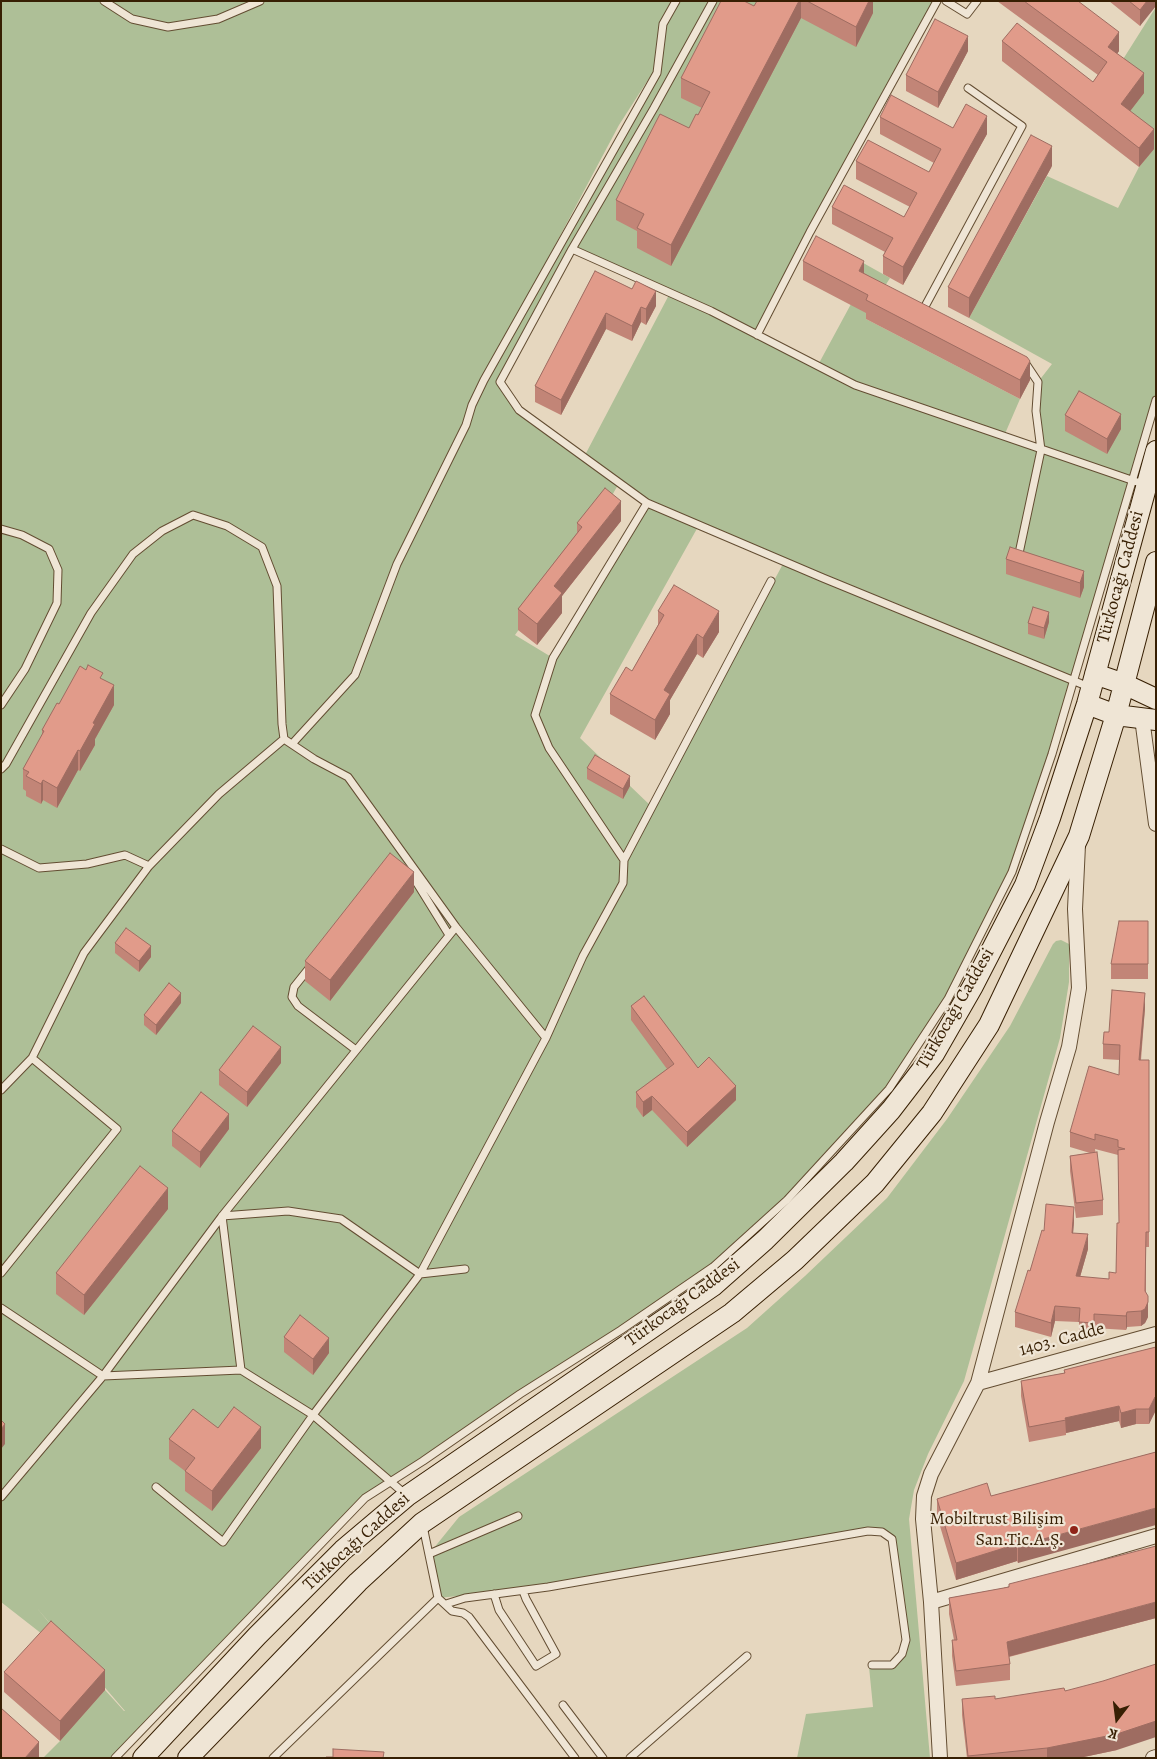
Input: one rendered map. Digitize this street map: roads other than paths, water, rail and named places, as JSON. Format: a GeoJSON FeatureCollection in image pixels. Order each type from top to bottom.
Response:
{"type":"FeatureCollection","features":[{"type":"Feature","properties":{"kind":"main road","name":"Türkocağı Caddesi"},"geometry":{"type":"LineString","coordinates":[[143,1758],[257,1636],[343,1550],[407,1496],[713,1286],[765,1240],[844,1162],[891,1110],[934,1054],[973,986],[1024,885],[1050,818],[1087,687],[1139,483],[1156,452]]}},
{"type":"Feature","properties":{"kind":"main road","name":"Türkocağı Caddesi"},"geometry":{"type":"LineString","coordinates":[[188,1758],[358,1582],[422,1523],[732,1313],[794,1260],[875,1183],[932,1113],[988,1025],[1079,836],[1151,600],[1156,562]]}},
{"type":"Feature","properties":{"kind":"main road"},"geometry":{"type":"LineString","coordinates":[[1087,687],[1124,684],[1156,699]]}},
{"type":"Feature","properties":{"kind":"main road"},"geometry":{"type":"LineString","coordinates":[[1087,687],[1116,715],[1149,719]]}},
{"type":"Feature","properties":{"kind":"main road"},"geometry":{"type":"LineString","coordinates":[[407,1496],[422,1523]]}},
{"type":"Feature","properties":{"kind":"street"},"geometry":{"type":"LineString","coordinates":[[1149,719],[1156,824]]}},
{"type":"Feature","properties":{"kind":"street"},"geometry":{"type":"LineString","coordinates":[[940,1758],[931,1602],[923,1519],[924,1496],[930,1474],[978,1383],[1047,1122],[1069,1047],[1079,988],[1075,909],[1079,836]]}},
{"type":"Feature","properties":{"kind":"street","name":"1403. Cadde"},"geometry":{"type":"LineString","coordinates":[[978,1383],[1156,1334]]}},
{"type":"Feature","properties":{"kind":"street"},"geometry":{"type":"LineString","coordinates":[[931,1602],[1156,1536]]}},
{"type":"Feature","properties":{"kind":"lane"},"geometry":{"type":"LineString","coordinates":[[104,1],[132,19],[168,26],[218,18],[260,1]]}},
{"type":"Feature","properties":{"kind":"lane"},"geometry":{"type":"LineString","coordinates":[[292,744],[355,675],[397,564],[466,426],[472,405],[484,380],[562,244],[634,110],[657,73],[663,24],[676,1]]}},
{"type":"Feature","properties":{"kind":"lane"},"geometry":{"type":"LineString","coordinates":[[115,1758],[365,1498],[520,1394],[621,1330],[713,1267],[787,1200],[889,1089],[948,999],[1012,872],[1052,754],[1087,687],[646,503],[518,410],[500,382],[572,249],[654,108],[713,1]]}},
{"type":"Feature","properties":{"kind":"lane"},"geometry":{"type":"LineString","coordinates":[[757,335],[810,232],[937,1]]}},
{"type":"Feature","properties":{"kind":"lane"},"geometry":{"type":"LineString","coordinates":[[946,1],[967,14],[976,1]]}},
{"type":"Feature","properties":{"kind":"lane"},"geometry":{"type":"LineString","coordinates":[[930,316],[922,312],[1022,126],[968,88]]}},
{"type":"Feature","properties":{"kind":"lane"},"geometry":{"type":"LineString","coordinates":[[572,249],[711,311],[855,385],[1139,483],[1156,400]]}},
{"type":"Feature","properties":{"kind":"lane"},"geometry":{"type":"LineString","coordinates":[[1016,358],[1024,362],[1038,382],[1036,411],[1041,450],[1018,558]]}},
{"type":"Feature","properties":{"kind":"lane"},"geometry":{"type":"LineString","coordinates":[[624,860],[549,748],[535,715],[553,658],[646,503]]}},
{"type":"Feature","properties":{"kind":"lane"},"geometry":{"type":"LineString","coordinates":[[1,769],[6,764],[91,613],[133,554],[162,530],[193,515],[228,526],[262,547],[277,586],[284,739]]}},
{"type":"Feature","properties":{"kind":"lane"},"geometry":{"type":"LineString","coordinates":[[1,529],[22,534],[49,549],[58,570],[57,603],[25,670],[1,705]]}},
{"type":"Feature","properties":{"kind":"lane"},"geometry":{"type":"LineString","coordinates":[[156,1487],[223,1542],[313,1415],[420,1274],[546,1038],[583,956],[623,884],[624,860],[771,581]]}},
{"type":"Feature","properties":{"kind":"lane"},"geometry":{"type":"LineString","coordinates":[[284,739],[314,759],[348,777],[456,927],[546,1038]]}},
{"type":"Feature","properties":{"kind":"lane"},"geometry":{"type":"LineString","coordinates":[[1,1090],[32,1058],[84,952],[149,866],[219,794],[284,739]]}},
{"type":"Feature","properties":{"kind":"lane"},"geometry":{"type":"LineString","coordinates":[[1,849],[39,868],[87,864],[125,856],[149,866]]}},
{"type":"Feature","properties":{"kind":"lane"},"geometry":{"type":"LineString","coordinates":[[398,868],[408,869],[449,935]]}},
{"type":"Feature","properties":{"kind":"lane"},"geometry":{"type":"LineString","coordinates":[[1,1497],[103,1376],[222,1216],[456,927]]}},
{"type":"Feature","properties":{"kind":"lane"},"geometry":{"type":"LineString","coordinates":[[317,958],[294,987],[292,998],[298,1006],[356,1050]]}},
{"type":"Feature","properties":{"kind":"lane"},"geometry":{"type":"LineString","coordinates":[[1,1273],[117,1129],[32,1058]]}},
{"type":"Feature","properties":{"kind":"lane"},"geometry":{"type":"LineString","coordinates":[[222,1216],[288,1211],[340,1219],[420,1274],[465,1269]]}},
{"type":"Feature","properties":{"kind":"lane"},"geometry":{"type":"LineString","coordinates":[[222,1216],[241,1370]]}},
{"type":"Feature","properties":{"kind":"lane"},"geometry":{"type":"LineString","coordinates":[[1,1308],[103,1376],[241,1370],[313,1415],[407,1496]]}},
{"type":"Feature","properties":{"kind":"lane"},"geometry":{"type":"LineString","coordinates":[[429,1554],[518,1516]]}},
{"type":"Feature","properties":{"kind":"lane"},"geometry":{"type":"LineString","coordinates":[[422,1523],[438,1598],[452,1611],[463,1613],[469,1617],[575,1758]]}},
{"type":"Feature","properties":{"kind":"lane"},"geometry":{"type":"LineString","coordinates":[[446,1604],[465,1598],[523,1591],[868,1531],[882,1532],[892,1540],[906,1640],[902,1654],[892,1665],[872,1665]]}},
{"type":"Feature","properties":{"kind":"lane"},"geometry":{"type":"LineString","coordinates":[[494,1594],[499,1610],[536,1666],[556,1654],[523,1591]]}},
{"type":"Feature","properties":{"kind":"lane"},"geometry":{"type":"LineString","coordinates":[[273,1758],[438,1598]]}},
{"type":"Feature","properties":{"kind":"lane"},"geometry":{"type":"LineString","coordinates":[[630,1758],[747,1656]]}},
{"type":"Feature","properties":{"kind":"lane"},"geometry":{"type":"LineString","coordinates":[[563,1705],[603,1758]]}},
{"type":"Feature","properties":{"kind":"place","name":"Mobiltrust Bilişim San.Tic.A.Ş."},"geometry":{"type":"Point","coordinates":[1074,1530]}}]}
